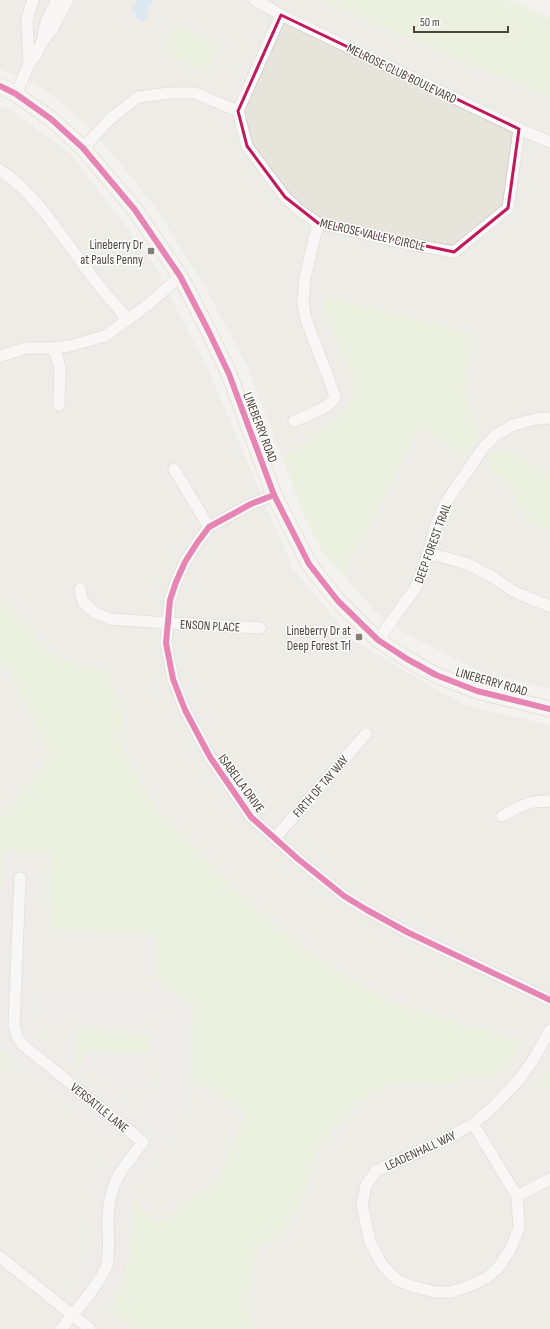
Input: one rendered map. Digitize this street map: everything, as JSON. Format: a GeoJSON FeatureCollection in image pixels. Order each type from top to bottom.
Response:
{"type":"FeatureCollection","features":[{"type":"Feature","properties":{"kind":"street"},"geometry":{"type":"LineString","coordinates":[[30,64],[27,19],[33,0]]}},
{"type":"Feature","properties":{"kind":"street"},"geometry":{"type":"LineString","coordinates":[[16,94],[41,44],[46,22],[57,0]]}},
{"type":"Feature","properties":{"kind":"street"},"geometry":{"type":"LineString","coordinates":[[41,44],[54,28],[68,0]]}},
{"type":"Feature","properties":{"kind":"street","name":"MELROSE CLUB BOULEVARD"},"geometry":{"type":"LineString","coordinates":[[255,0],[282,15],[519,130],[550,142]]}},
{"type":"Feature","properties":{"kind":"street"},"geometry":{"type":"LineString","coordinates":[[83,148],[110,120],[138,97],[170,93],[195,93],[238,111],[282,15]]}},
{"type":"Feature","properties":{"kind":"street","name":"LINEBERRY ROAD"},"geometry":{"type":"LineString","coordinates":[[0,86],[16,94],[51,119],[83,148],[135,210],[180,276],[229,374],[274,495],[309,564],[338,601],[378,640],[421,667],[456,684],[477,691],[550,709]]}},
{"type":"Feature","properties":{"kind":"street","name":"MELROSE VALLEY CIRCLE"},"geometry":{"type":"LineString","coordinates":[[238,111],[246,146],[285,197],[299,210],[318,223],[399,242],[454,252],[508,208],[519,130]]}},
{"type":"Feature","properties":{"kind":"street"},"geometry":{"type":"LineString","coordinates":[[0,170],[14,179],[30,195],[93,278],[128,320]]}},
{"type":"Feature","properties":{"kind":"street"},"geometry":{"type":"LineString","coordinates":[[294,421],[328,405],[332,402],[335,396],[306,319],[303,304],[305,278],[318,223]]}},
{"type":"Feature","properties":{"kind":"street"},"geometry":{"type":"LineString","coordinates":[[0,356],[26,348],[54,348],[69,346],[105,336],[149,304],[180,276]]}},
{"type":"Feature","properties":{"kind":"street"},"geometry":{"type":"LineString","coordinates":[[54,348],[60,367],[59,405]]}},
{"type":"Feature","properties":{"kind":"street","name":"DEEP FOREST TRAIL"},"geometry":{"type":"LineString","coordinates":[[378,640],[416,587],[436,525],[446,502],[484,447],[496,435],[513,426],[536,419],[550,418]]}},
{"type":"Feature","properties":{"kind":"street"},"geometry":{"type":"LineString","coordinates":[[174,469],[209,527]]}},
{"type":"Feature","properties":{"kind":"street","name":"ISABELLA DRIVE"},"geometry":{"type":"LineString","coordinates":[[274,495],[251,504],[209,527],[189,556],[176,582],[170,600],[166,643],[173,679],[185,710],[210,757],[251,817],[298,859],[344,896],[366,910],[407,932],[550,1000]]}},
{"type":"Feature","properties":{"kind":"street"},"geometry":{"type":"LineString","coordinates":[[428,553],[468,564],[491,576],[513,591],[550,606]]}},
{"type":"Feature","properties":{"kind":"street","name":"ENSON PLACE"},"geometry":{"type":"LineString","coordinates":[[80,589],[83,602],[95,612],[110,619],[260,628]]}},
{"type":"Feature","properties":{"kind":"street","name":"FIRTH OF TAY WAY"},"geometry":{"type":"LineString","coordinates":[[275,838],[366,734]]}},
{"type":"Feature","properties":{"kind":"street"},"geometry":{"type":"LineString","coordinates":[[502,816],[532,802],[550,801]]}},
{"type":"Feature","properties":{"kind":"street","name":"VERSATILE LANE"},"geometry":{"type":"LineString","coordinates":[[20,878],[14,1026],[17,1036],[23,1045],[143,1142],[115,1181],[111,1191],[108,1216],[106,1265],[97,1282],[61,1329]]}},
{"type":"Feature","properties":{"kind":"street","name":"LEADENHALL WAY"},"geometry":{"type":"LineString","coordinates":[[473,1124],[517,1196],[519,1228],[508,1253],[498,1268],[486,1278],[451,1292],[435,1292],[412,1286],[397,1280],[383,1266],[370,1242],[362,1205],[366,1185],[376,1171],[444,1140],[473,1124],[492,1108],[517,1082],[550,1030]]}},
{"type":"Feature","properties":{"kind":"street"},"geometry":{"type":"LineString","coordinates":[[517,1196],[550,1179]]}},
{"type":"Feature","properties":{"kind":"street"},"geometry":{"type":"LineString","coordinates":[[0,1257],[90,1329]]}},
{"type":"Feature","properties":{"kind":"highlighted area"},"geometry":{"type":"Polygon","coordinates":[[[281,15],[519,129],[508,208],[454,252],[318,223],[285,197],[247,146],[238,111],[281,15]]]}},
{"type":"Feature","properties":{"kind":"shaded area"},"geometry":{"type":"Polygon","coordinates":[[[0,0],[322,0],[372,23],[550,98],[550,688],[477,670],[403,632],[375,611],[324,554],[303,513],[248,368],[204,285],[157,210],[115,157],[85,124],[61,102],[38,86],[0,69],[0,0]]]}},
{"type":"Feature","properties":{"kind":"shaded area"},"geometry":{"type":"Polygon","coordinates":[[[0,106],[12,111],[72,155],[152,261],[208,369],[293,569],[354,641],[464,705],[550,725],[550,1329],[0,1329],[0,663],[7,667],[48,753],[46,760],[78,719],[0,630],[0,106]]]}},
{"type":"Feature","properties":{"kind":"shaded area"},"geometry":{"type":"Polygon","coordinates":[[[16,861],[29,862],[29,870],[38,872],[33,988],[25,988],[8,995],[0,995],[4,878],[11,879],[14,876],[16,861]]]}},
{"type":"Feature","properties":{"kind":"shaded area"},"geometry":{"type":"Polygon","coordinates":[[[39,988],[172,993],[173,1003],[148,1017],[147,1028],[81,1025],[80,1018],[77,1016],[61,1015],[59,1017],[59,1024],[40,1022],[39,988]]]}},
{"type":"Feature","properties":{"kind":"shaded area"},"geometry":{"type":"Polygon","coordinates":[[[0,1006],[6,1006],[24,1023],[31,1023],[35,1034],[49,1044],[44,1051],[45,1073],[40,1080],[12,1058],[2,1044],[0,1040],[0,1006]]]}},
{"type":"Feature","properties":{"kind":"shaded area"},"geometry":{"type":"Polygon","coordinates":[[[178,1006],[187,1006],[184,1104],[176,1129],[158,1153],[151,1148],[149,1123],[143,1116],[150,1095],[159,1096],[160,1062],[158,1060],[152,1060],[153,1027],[160,1027],[178,1006]]]}},
{"type":"Feature","properties":{"kind":"shaded area"},"geometry":{"type":"Polygon","coordinates":[[[84,1053],[146,1059],[149,1091],[111,1090],[110,1081],[84,1066],[84,1053]]]}},
{"type":"Feature","properties":{"kind":"shaded area"},"geometry":{"type":"Polygon","coordinates":[[[53,1078],[94,1093],[100,1085],[140,1117],[116,1143],[47,1087],[53,1078]]]}},
{"type":"Feature","properties":{"kind":"shaded area"},"geometry":{"type":"Polygon","coordinates":[[[116,1149],[125,1154],[146,1154],[153,1160],[129,1192],[125,1205],[125,1224],[118,1225],[99,1201],[91,1199],[97,1176],[116,1149]]]}},
{"type":"Feature","properties":{"kind":"shaded area"},"geometry":{"type":"Polygon","coordinates":[[[91,1210],[100,1210],[115,1231],[124,1231],[125,1237],[125,1259],[121,1273],[114,1289],[100,1308],[72,1286],[85,1269],[90,1256],[91,1210]]]}},
{"type":"Feature","properties":{"kind":"green space"},"geometry":{"type":"Polygon","coordinates":[[[322,0],[510,0],[550,18],[550,98],[372,23],[322,0]]]}},
{"type":"Feature","properties":{"kind":"green space"},"geometry":{"type":"Polygon","coordinates":[[[177,23],[220,47],[204,74],[162,50],[177,23]]]}},
{"type":"Feature","properties":{"kind":"green space"},"geometry":{"type":"Polygon","coordinates":[[[323,296],[472,333],[465,393],[480,439],[462,458],[421,426],[343,575],[324,554],[303,513],[282,456],[310,440],[347,406],[353,391],[350,371],[332,333],[325,314],[323,296]]]}},
{"type":"Feature","properties":{"kind":"green space"},"geometry":{"type":"Polygon","coordinates":[[[501,449],[514,452],[536,468],[550,475],[550,531],[530,524],[511,492],[489,467],[489,456],[501,449]]]}},
{"type":"Feature","properties":{"kind":"green space"},"geometry":{"type":"Polygon","coordinates":[[[0,599],[26,621],[43,649],[73,663],[108,671],[121,707],[123,722],[119,737],[122,749],[159,813],[240,896],[322,962],[395,1003],[473,1027],[523,1040],[511,1060],[494,1077],[467,1076],[444,1086],[420,1081],[399,1084],[371,1095],[347,1113],[318,1149],[300,1206],[283,1231],[269,1243],[259,1246],[253,1270],[247,1307],[254,1329],[132,1329],[108,1309],[120,1291],[129,1254],[133,1203],[159,1223],[215,1182],[245,1115],[213,1088],[190,1085],[193,1007],[155,977],[155,935],[49,929],[50,854],[4,852],[0,894],[0,820],[45,762],[48,753],[7,667],[0,663],[0,599]]]}},
{"type":"Feature","properties":{"kind":"green space"},"geometry":{"type":"Polygon","coordinates":[[[77,1030],[149,1035],[148,1054],[82,1050],[81,1064],[75,1063],[77,1030]]]}},
{"type":"Feature","properties":{"kind":"green space"},"geometry":{"type":"Polygon","coordinates":[[[0,1050],[11,1062],[0,1076],[0,1050]]]}},
{"type":"Feature","properties":{"kind":"green space"},"geometry":{"type":"Polygon","coordinates":[[[550,1070],[550,1088],[533,1086],[550,1070]]]}},
{"type":"Feature","properties":{"kind":"green space"},"geometry":{"type":"Polygon","coordinates":[[[550,1315],[550,1329],[539,1329],[550,1315]]]}},
{"type":"Feature","properties":{"kind":"water"},"geometry":{"type":"Polygon","coordinates":[[[138,0],[154,0],[146,12],[149,14],[143,22],[135,17],[137,14],[131,10],[138,0]]]}},
{"type":"Feature","properties":{"kind":"cycle path"},"geometry":{"type":"LineString","coordinates":[[0,86],[16,94],[51,119],[83,148],[135,210],[180,276],[229,374],[274,495],[309,564],[338,601],[378,640],[407,659],[436,675],[477,691],[550,709]]}},
{"type":"Feature","properties":{"kind":"cycle path"},"geometry":{"type":"LineString","coordinates":[[274,495],[251,504],[209,527],[185,562],[170,600],[166,643],[173,679],[185,710],[210,757],[251,817],[298,859],[344,896],[407,932],[550,1000]]}},
{"type":"Feature","properties":{"kind":"place","name":"Lineberry Dr at Pauls Penny"},"geometry":{"type":"Point","coordinates":[151,251]}},
{"type":"Feature","properties":{"kind":"place","name":"Lineberry Dr at Deep Forest Trl"},"geometry":{"type":"Point","coordinates":[359,637]}}]}
